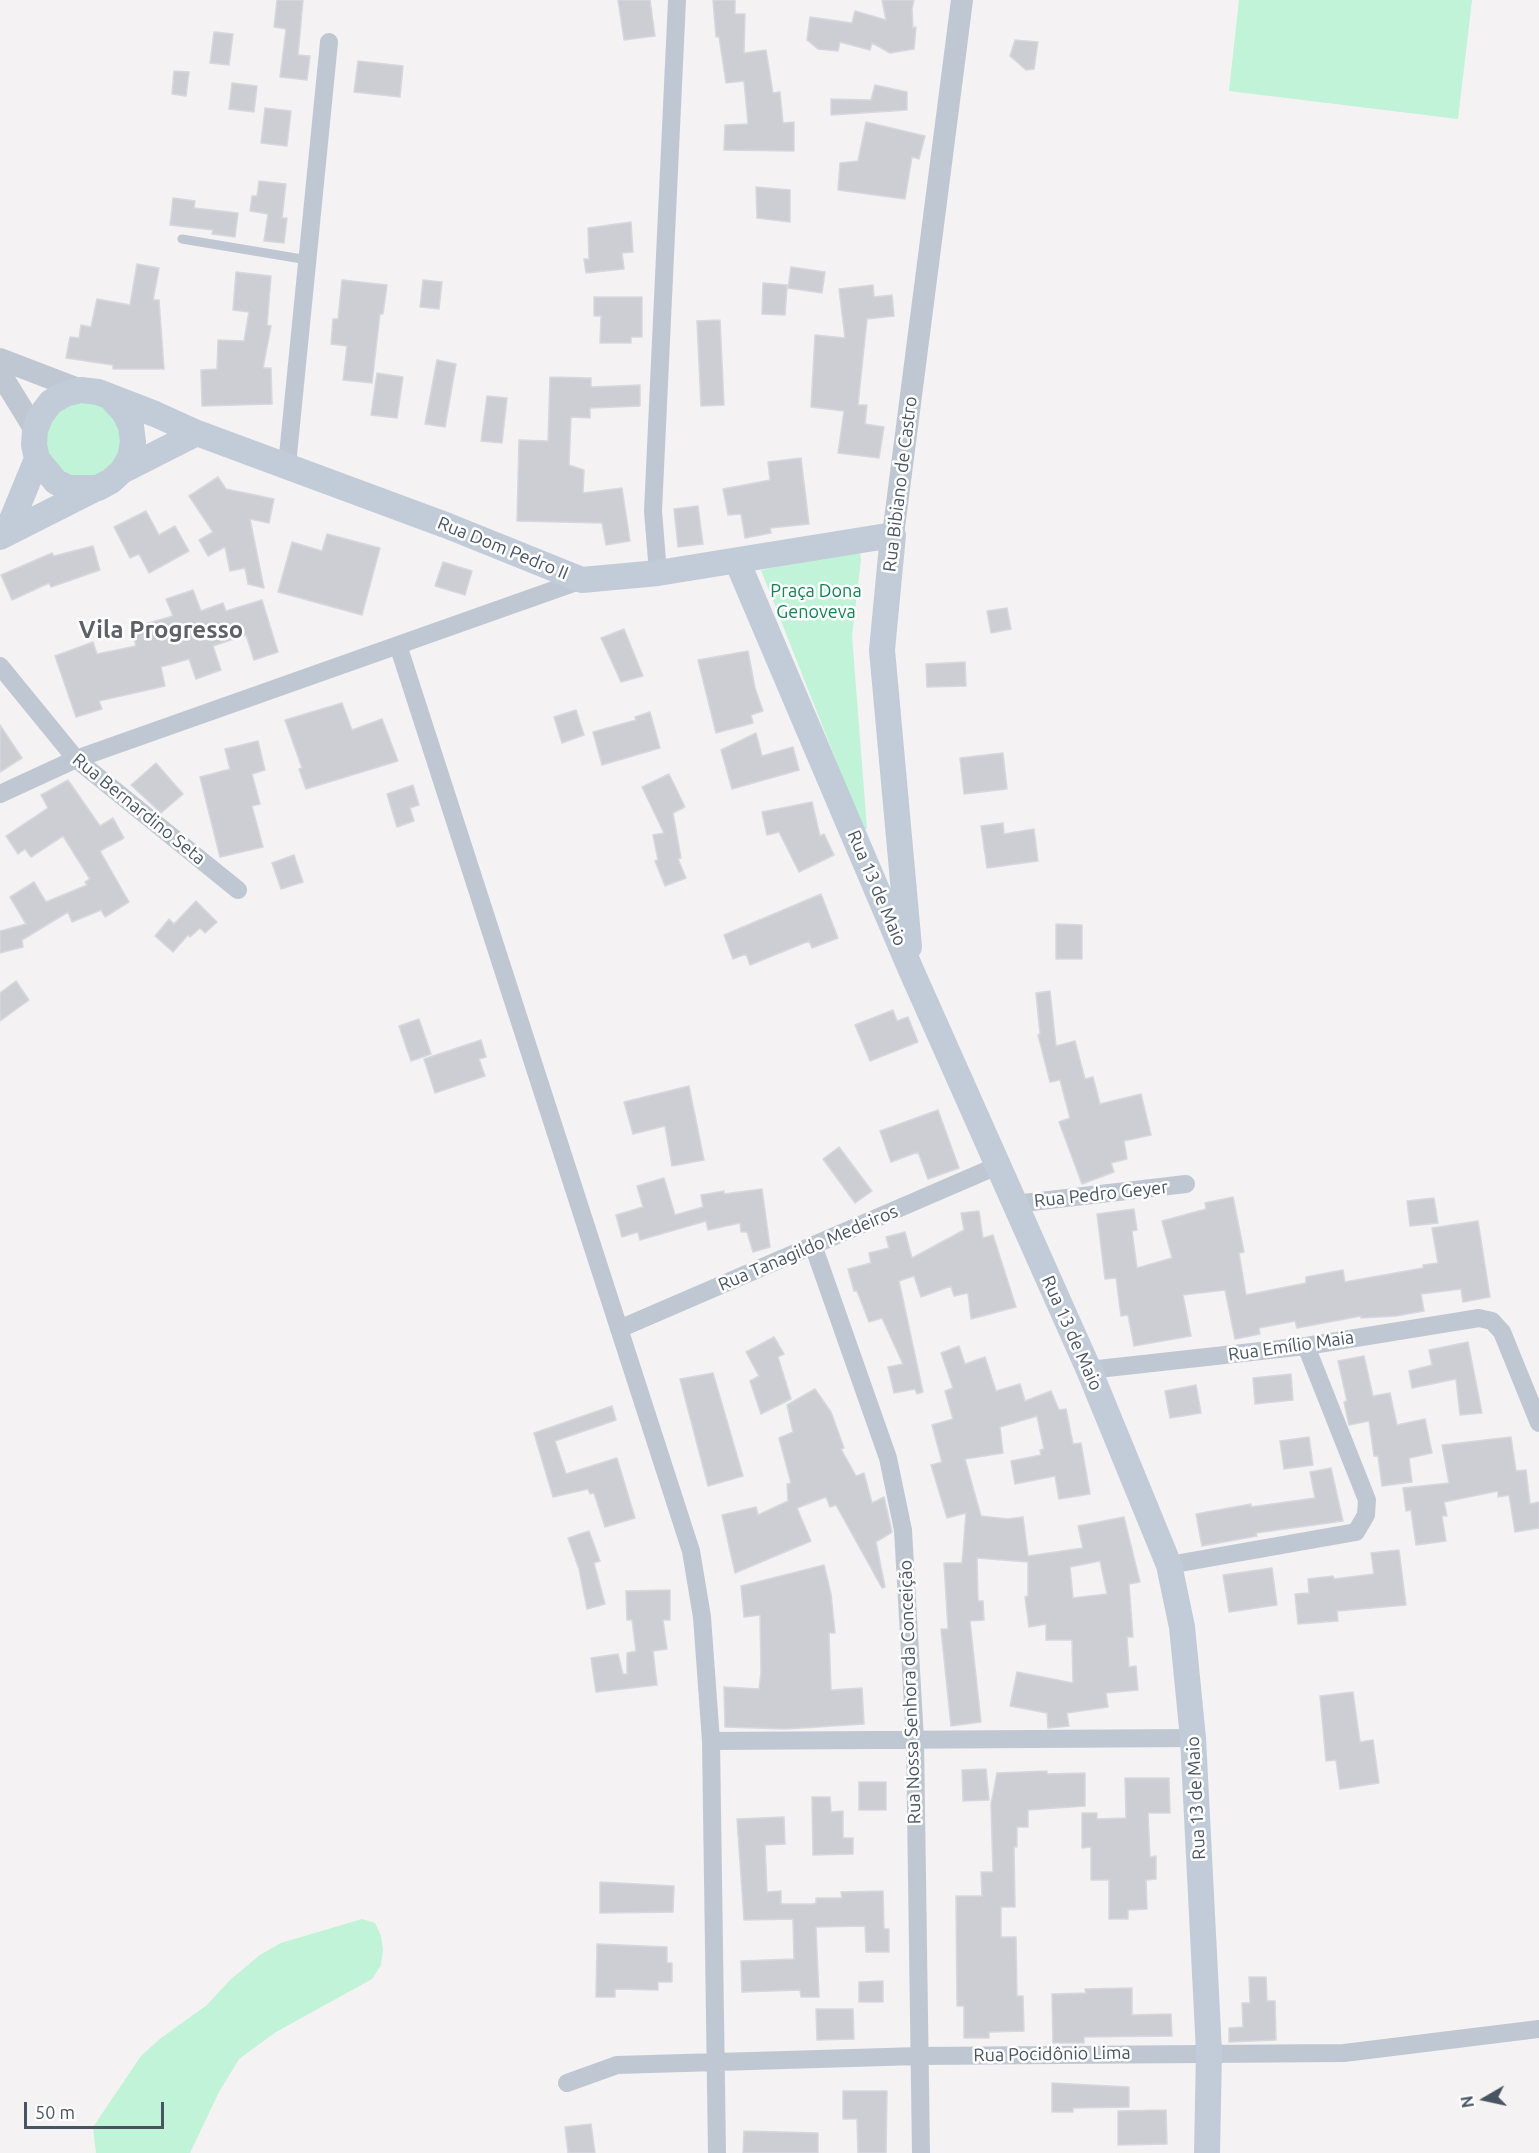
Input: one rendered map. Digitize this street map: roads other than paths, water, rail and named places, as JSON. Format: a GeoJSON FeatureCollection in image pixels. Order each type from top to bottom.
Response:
{"type":"FeatureCollection","features":[{"type":"Feature","properties":{"kind":"main road","name":"Rua Dom Pedro II"},"geometry":{"type":"LineString","coordinates":[[81,390],[98,392],[196,433],[287,465],[582,580],[658,573],[893,535]]}},
{"type":"Feature","properties":{"kind":"main road"},"geometry":{"type":"LineString","coordinates":[[81,390],[65,394],[51,402],[41,415],[35,430],[34,445],[38,459],[56,482],[69,488],[98,488]]}},
{"type":"Feature","properties":{"kind":"main road"},"geometry":{"type":"LineString","coordinates":[[4,534],[111,482],[122,471],[130,458],[132,434],[124,412],[113,400]]}},
{"type":"Feature","properties":{"kind":"main road"},"geometry":{"type":"LineString","coordinates":[[122,471],[196,433]]}},
{"type":"Feature","properties":{"kind":"main road"},"geometry":{"type":"LineString","coordinates":[[4,534],[38,459]]}},
{"type":"Feature","properties":{"kind":"main road","name":"Rua Bibiano de Castro"},"geometry":{"type":"LineString","coordinates":[[893,535],[882,650],[911,970]]}},
{"type":"Feature","properties":{"kind":"main road","name":"Rua 13 de Maio"},"geometry":{"type":"LineString","coordinates":[[737,561],[911,970],[1089,1370],[1169,1565],[1182,1627],[1193,1738],[1209,2052],[1207,2153]]}},
{"type":"Feature","properties":{"kind":"street"},"geometry":{"type":"LineString","coordinates":[[658,573],[653,511],[677,0]]}},
{"type":"Feature","properties":{"kind":"street","name":"Rua Bibiano de Castro"},"geometry":{"type":"LineString","coordinates":[[893,535],[962,0]]}},
{"type":"Feature","properties":{"kind":"street"},"geometry":{"type":"LineString","coordinates":[[287,465],[329,42]]}},
{"type":"Feature","properties":{"kind":"street","name":"Rua Dom Pedro II"},"geometry":{"type":"LineString","coordinates":[[0,359],[81,390]]}},
{"type":"Feature","properties":{"kind":"street"},"geometry":{"type":"LineString","coordinates":[[0,373],[35,430]]}},
{"type":"Feature","properties":{"kind":"street"},"geometry":{"type":"LineString","coordinates":[[0,794],[76,759],[582,580]]}},
{"type":"Feature","properties":{"kind":"street"},"geometry":{"type":"LineString","coordinates":[[398,645],[691,1551],[702,1617],[711,1741],[717,2153]]}},
{"type":"Feature","properties":{"kind":"street","name":"Rua Bernardino Seta"},"geometry":{"type":"LineString","coordinates":[[0,666],[76,759],[238,890]]}},
{"type":"Feature","properties":{"kind":"street","name":"Rua Tanagildo Medeiros"},"geometry":{"type":"LineString","coordinates":[[619,1329],[997,1166]]}},
{"type":"Feature","properties":{"kind":"street","name":"Rua Pedro Geyer"},"geometry":{"type":"LineString","coordinates":[[1015,1204],[1186,1184]]}},
{"type":"Feature","properties":{"kind":"street","name":"Rua Nossa Senhora da Conceição"},"geometry":{"type":"LineString","coordinates":[[813,1245],[888,1458],[903,1530],[915,1740],[921,2153]]}},
{"type":"Feature","properties":{"kind":"street","name":"Rua Emílio Maia"},"geometry":{"type":"LineString","coordinates":[[1089,1370],[1306,1346],[1479,1318],[1492,1321],[1502,1332],[1539,1423]]}},
{"type":"Feature","properties":{"kind":"street"},"geometry":{"type":"LineString","coordinates":[[1169,1565],[1356,1532],[1366,1515],[1367,1500],[1306,1346]]}},
{"type":"Feature","properties":{"kind":"street"},"geometry":{"type":"LineString","coordinates":[[711,1741],[1193,1738]]}},
{"type":"Feature","properties":{"kind":"street","name":"Rua Pocidônio Lima"},"geometry":{"type":"LineString","coordinates":[[567,2083],[617,2065],[919,2056],[1209,2052],[1344,2053],[1539,2030]]}},
{"type":"Feature","properties":{"kind":"lane"},"geometry":{"type":"LineString","coordinates":[[182,239],[308,260]]}},
{"type":"Feature","properties":{"kind":"district","name":"Vila Progresso"},"geometry":{"type":"Point","coordinates":[161,630]}},
{"type":"Feature","properties":{"kind":"park label","name":"Praça Dona Genoveva"},"geometry":{"type":"Point","coordinates":[816,601]}}]}
